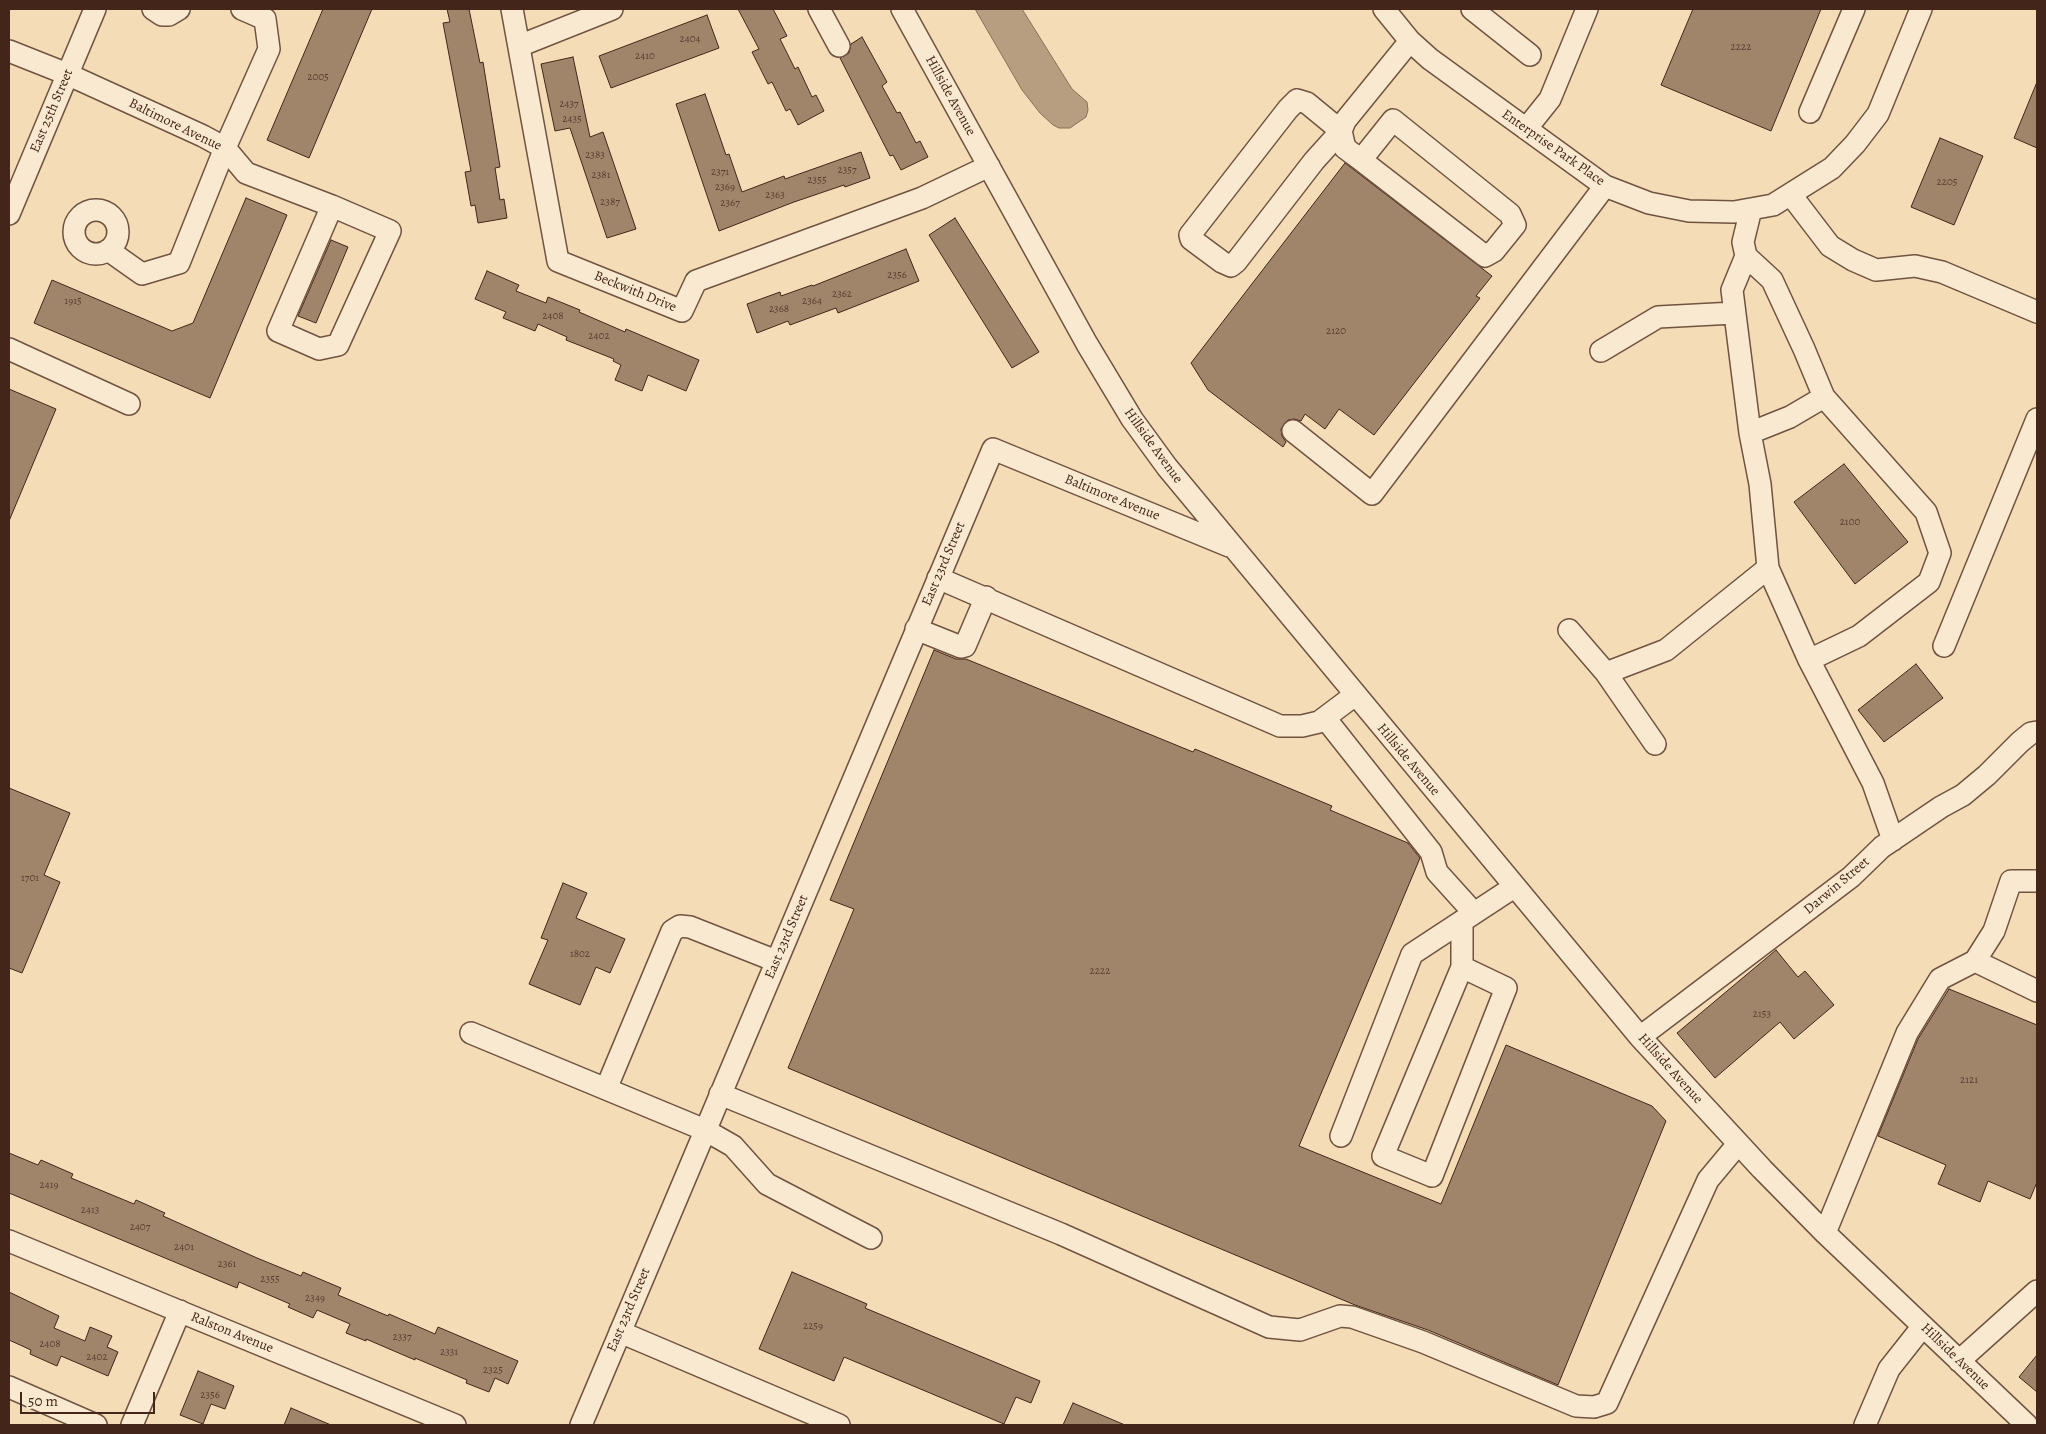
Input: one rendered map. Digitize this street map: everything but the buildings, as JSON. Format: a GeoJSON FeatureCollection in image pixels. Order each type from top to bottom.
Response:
{"type":"FeatureCollection","features":[{"type":"Feature","properties":{"kind":"street","name":"East 25th Street"},"geometry":{"type":"LineString","coordinates":[[11,204],[95,9]]}},
{"type":"Feature","properties":{"kind":"street"},"geometry":{"type":"LineString","coordinates":[[153,9],[162,15],[169,15],[179,9]]}},
{"type":"Feature","properties":{"kind":"street"},"geometry":{"type":"LineString","coordinates":[[108,250],[142,274],[179,263],[225,148],[268,49],[265,19],[242,9]]}},
{"type":"Feature","properties":{"kind":"street","name":"Beckwith Drive"},"geometry":{"type":"LineString","coordinates":[[512,9],[558,261],[682,311],[696,281],[922,198],[989,166]]}},
{"type":"Feature","properties":{"kind":"street"},"geometry":{"type":"LineString","coordinates":[[519,46],[612,9]]}},
{"type":"Feature","properties":{"kind":"street"},"geometry":{"type":"LineString","coordinates":[[820,9],[839,46]]}},
{"type":"Feature","properties":{"kind":"street","name":"Hillside Avenue"},"geometry":{"type":"LineString","coordinates":[[902,9],[1086,344],[1132,418],[1167,467],[1640,1037],[1738,1144],[1826,1233],[2025,1425]]}},
{"type":"Feature","properties":{"kind":"street","name":"Enterprise Park Place"},"geometry":{"type":"LineString","coordinates":[[1384,9],[1410,41],[1430,60],[1605,186],[1649,203],[1689,211],[1734,212],[1773,205],[1791,195],[1832,168],[1855,144],[1878,114],[1921,9]]}},
{"type":"Feature","properties":{"kind":"street"},"geometry":{"type":"LineString","coordinates":[[1472,9],[1530,55]]}},
{"type":"Feature","properties":{"kind":"street"},"geometry":{"type":"LineString","coordinates":[[1526,130],[1550,99],[1588,9]]}},
{"type":"Feature","properties":{"kind":"street"},"geometry":{"type":"LineString","coordinates":[[1810,112],[1854,9]]}},
{"type":"Feature","properties":{"kind":"street"},"geometry":{"type":"LineString","coordinates":[[1361,160],[1393,120],[1510,214],[1515,225],[1494,251],[1485,256],[1345,148],[1341,131],[1307,103],[1296,100],[1194,229],[1190,235],[1191,239],[1222,262],[1231,266],[1314,161],[1341,131],[1345,121],[1410,41]]}},
{"type":"Feature","properties":{"kind":"street","name":"Baltimore Avenue"},"geometry":{"type":"LineString","coordinates":[[9,51],[67,74],[203,136],[225,148],[246,173],[332,206],[390,231],[338,345],[319,349],[278,332],[332,206]]}},
{"type":"Feature","properties":{"kind":"street"},"geometry":{"type":"LineString","coordinates":[[1294,431],[1372,494],[1605,186]]}},
{"type":"Feature","properties":{"kind":"street"},"geometry":{"type":"LineString","coordinates":[[1791,195],[1830,246],[1853,260],[1876,270],[1915,266],[1942,272],[2037,312]]}},
{"type":"Feature","properties":{"kind":"street"},"geometry":{"type":"LineString","coordinates":[[1751,209],[1743,242],[1746,256],[1732,290],[1750,433],[1760,484],[1768,568],[1809,660],[1874,783],[1893,840]]}},
{"type":"Feature","properties":{"kind":"street"},"geometry":{"type":"LineString","coordinates":[[1746,256],[1772,280],[1824,397],[1926,512],[1940,553],[1929,582],[1859,636],[1809,660]]}},
{"type":"Feature","properties":{"kind":"street"},"geometry":{"type":"LineString","coordinates":[[1600,351],[1658,317],[1734,313]]}},
{"type":"Feature","properties":{"kind":"street"},"geometry":{"type":"LineString","coordinates":[[9,349],[129,404]]}},
{"type":"Feature","properties":{"kind":"street"},"geometry":{"type":"LineString","coordinates":[[1750,433],[1790,417],[1824,397]]}},
{"type":"Feature","properties":{"kind":"street"},"geometry":{"type":"LineString","coordinates":[[1944,646],[2037,419]]}},
{"type":"Feature","properties":{"kind":"street","name":"Baltimore Avenue"},"geometry":{"type":"LineString","coordinates":[[993,449],[1232,547]]}},
{"type":"Feature","properties":{"kind":"street","name":"East 23rd Street"},"geometry":{"type":"LineString","coordinates":[[581,1425],[993,449]]}},
{"type":"Feature","properties":{"kind":"street"},"geometry":{"type":"LineString","coordinates":[[1606,673],[1666,650],[1768,568]]}},
{"type":"Feature","properties":{"kind":"street"},"geometry":{"type":"LineString","coordinates":[[938,578],[986,597],[1280,726],[1302,726],[1318,722],[1355,695]]}},
{"type":"Feature","properties":{"kind":"street"},"geometry":{"type":"LineString","coordinates":[[916,629],[961,647],[965,646],[986,597]]}},
{"type":"Feature","properties":{"kind":"street"},"geometry":{"type":"LineString","coordinates":[[1569,630],[1606,673],[1654,744]]}},
{"type":"Feature","properties":{"kind":"street"},"geometry":{"type":"LineString","coordinates":[[1325,718],[1431,852],[1437,872],[1468,917],[1462,967],[1382,1156],[1432,1176],[1506,988],[1462,967]]}},
{"type":"Feature","properties":{"kind":"street","name":"Darwin Street"},"geometry":{"type":"LineString","coordinates":[[1640,1037],[1851,877],[1882,847],[1941,807],[1963,795],[2034,732]]}},
{"type":"Feature","properties":{"kind":"street"},"geometry":{"type":"LineString","coordinates":[[1826,1233],[1907,1033],[1940,979],[1975,961],[1994,931],[2012,881],[2037,881]]}},
{"type":"Feature","properties":{"kind":"street"},"geometry":{"type":"LineString","coordinates":[[1341,1136],[1412,954],[1514,887]]}},
{"type":"Feature","properties":{"kind":"street"},"geometry":{"type":"LineString","coordinates":[[606,1089],[672,931],[680,926],[690,927],[776,961]]}},
{"type":"Feature","properties":{"kind":"street"},"geometry":{"type":"LineString","coordinates":[[1975,961],[2037,991]]}},
{"type":"Feature","properties":{"kind":"street"},"geometry":{"type":"LineString","coordinates":[[471,1033],[706,1130],[733,1146],[767,1184],[871,1238]]}},
{"type":"Feature","properties":{"kind":"street"},"geometry":{"type":"LineString","coordinates":[[720,1094],[1061,1234],[1269,1327],[1300,1330],[1340,1316],[1352,1317],[1423,1342],[1576,1406],[1594,1407],[1607,1403],[1708,1180],[1738,1144]]}},
{"type":"Feature","properties":{"kind":"street","name":"Ralston Avenue"},"geometry":{"type":"LineString","coordinates":[[9,1241],[455,1425]]}},
{"type":"Feature","properties":{"kind":"street"},"geometry":{"type":"LineString","coordinates":[[1959,1361],[2037,1291]]}},
{"type":"Feature","properties":{"kind":"street"},"geometry":{"type":"LineString","coordinates":[[132,1425],[180,1311]]}},
{"type":"Feature","properties":{"kind":"street"},"geometry":{"type":"LineString","coordinates":[[1865,1425],[1889,1369],[1923,1326]]}},
{"type":"Feature","properties":{"kind":"street"},"geometry":{"type":"LineString","coordinates":[[620,1332],[839,1425]]}},
{"type":"Feature","properties":{"kind":"street"},"geometry":{"type":"LineString","coordinates":[[9,1387],[96,1425]]}},
{"type":"Feature","properties":{"kind":"shaded area"},"geometry":{"type":"Polygon","coordinates":[[[975,9],[1022,9],[1072,89],[1087,102],[1088,110],[1086,117],[1070,128],[1059,128],[1040,113],[1022,90],[975,9]]]}}]}
